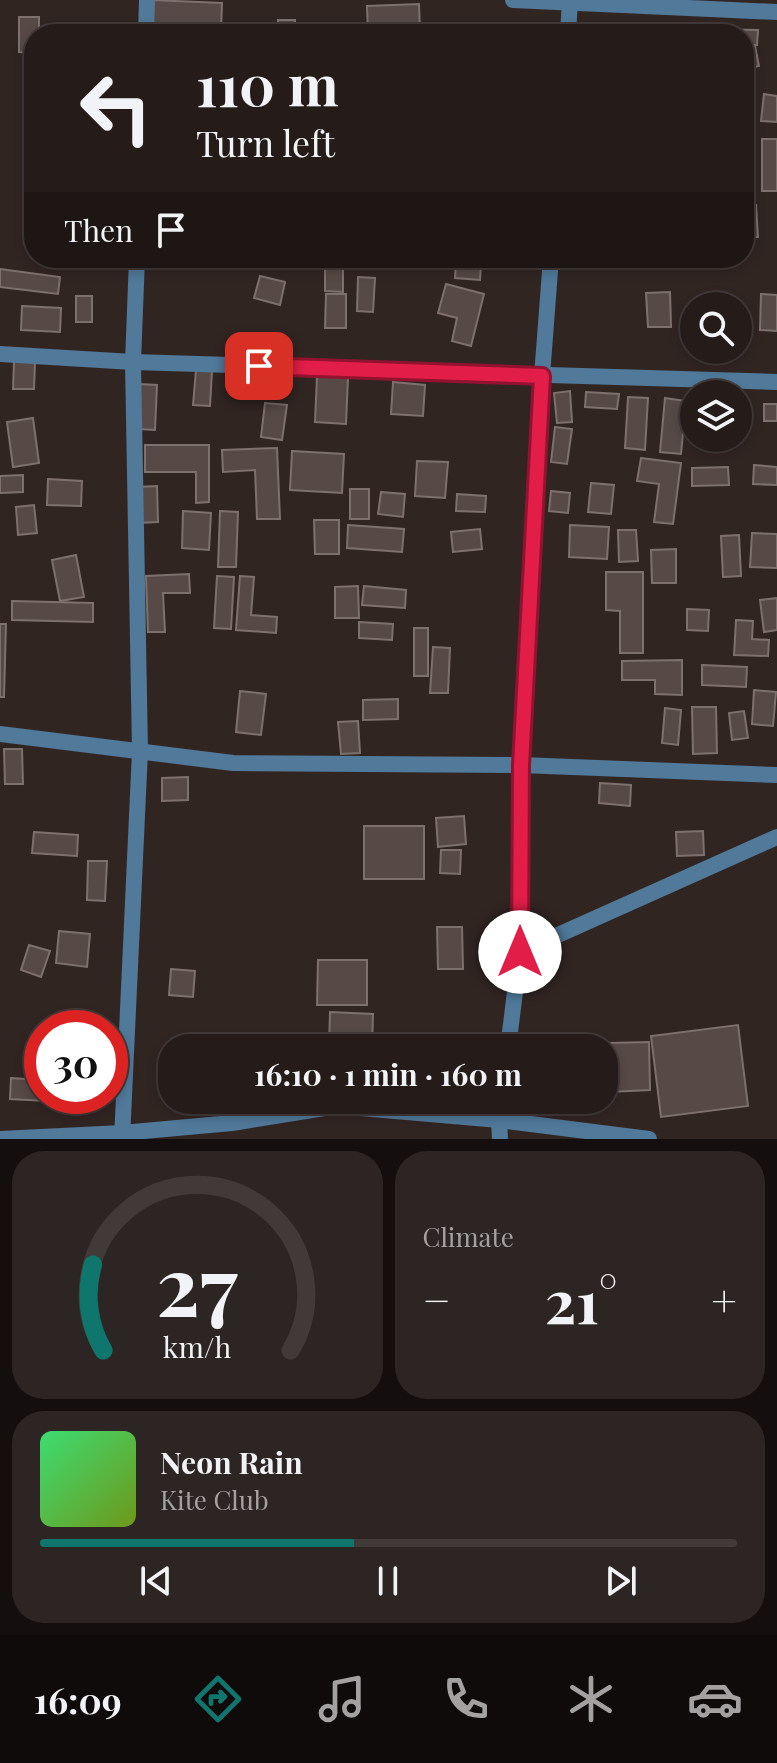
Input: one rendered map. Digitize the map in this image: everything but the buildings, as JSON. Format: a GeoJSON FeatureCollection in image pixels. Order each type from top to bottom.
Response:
{"type":"FeatureCollection","features":[{"type":"Feature","properties":{"kind":"street"},"geometry":{"type":"LineString","coordinates":[[146,24],[147,0]]}},
{"type":"Feature","properties":{"kind":"street"},"geometry":{"type":"LineString","coordinates":[[513,0],[777,12]]}},
{"type":"Feature","properties":{"kind":"street"},"geometry":{"type":"LineString","coordinates":[[569,24],[570,1]]}},
{"type":"Feature","properties":{"kind":"street"},"geometry":{"type":"LineString","coordinates":[[122,1136],[140,751],[133,362],[137,268]]}},
{"type":"Feature","properties":{"kind":"street"},"geometry":{"type":"LineString","coordinates":[[510,1034],[520,952],[521,765],[550,268]]}},
{"type":"Feature","properties":{"kind":"street"},"geometry":{"type":"LineString","coordinates":[[0,354],[133,362],[777,382]]}},
{"type":"Feature","properties":{"kind":"street"},"geometry":{"type":"LineString","coordinates":[[0,734],[233,763],[521,765],[777,775]]}},
{"type":"Feature","properties":{"kind":"street"},"geometry":{"type":"LineString","coordinates":[[520,952],[777,837]]}},
{"type":"Feature","properties":{"kind":"street"},"geometry":{"type":"LineString","coordinates":[[0,1139],[122,1136],[337,1106],[499,1120],[649,1139]]}},
{"type":"Feature","properties":{"kind":"street"},"geometry":{"type":"LineString","coordinates":[[500,1114],[500,1139]]}},
{"type":"Feature","properties":{"kind":"route"},"geometry":{"type":"LineString","coordinates":[[259,366],[542,376],[521,765],[520,952]]}}]}
